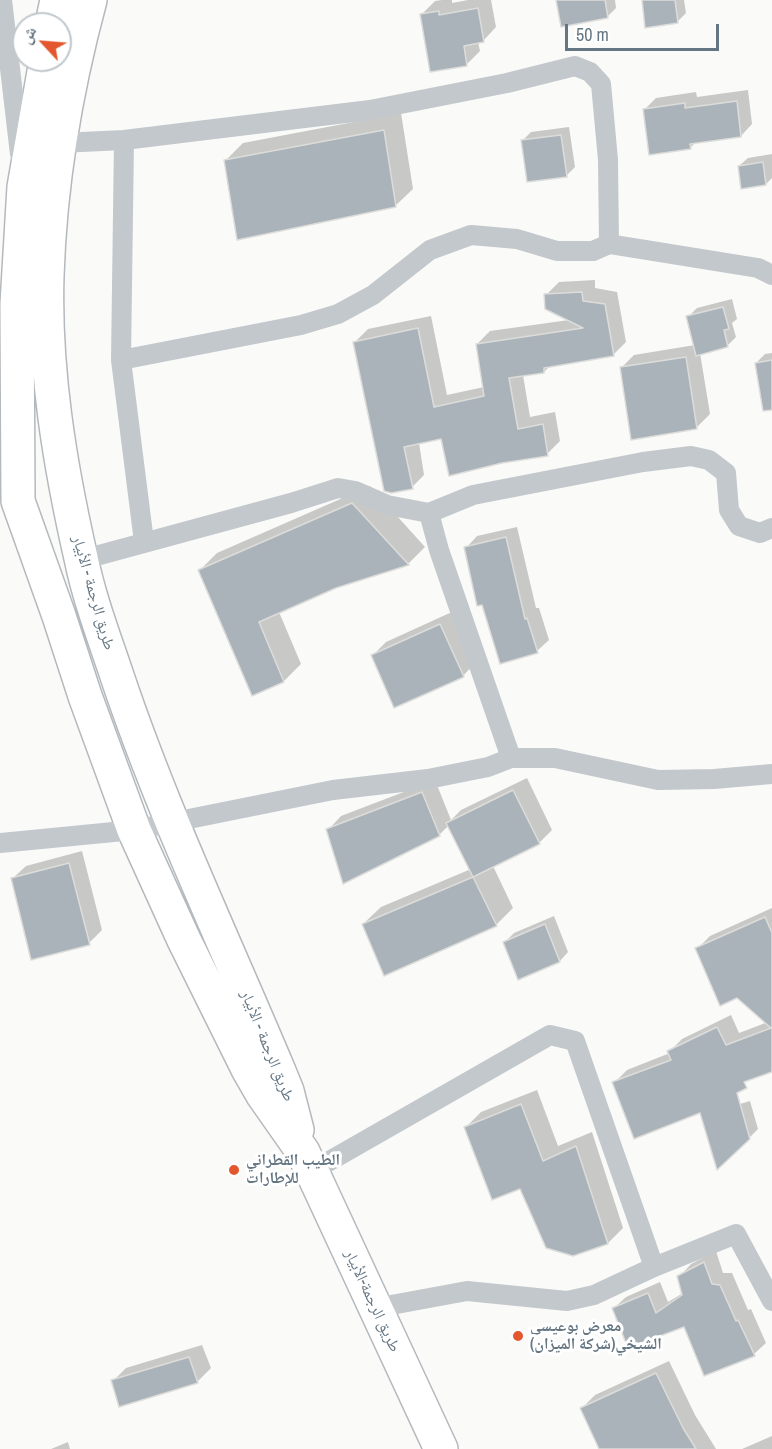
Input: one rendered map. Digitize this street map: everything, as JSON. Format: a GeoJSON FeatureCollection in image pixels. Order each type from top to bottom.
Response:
{"type":"FeatureCollection","features":[{"type":"Feature","properties":{"kind":"highway","name":"طريق الرجمة - الأبيار"},"geometry":{"type":"LineString","coordinates":[[90,0],[79,42],[60,143],[50,223],[47,278],[48,333],[56,422],[81,560],[96,613],[134,726],[171,822],[287,1091],[307,1161]]}},
{"type":"Feature","properties":{"kind":"highway","name":"طريق الرجمة - الأبيار"},"geometry":{"type":"LineString","coordinates":[[44,72],[24,187],[11,242],[16,304],[9,504],[59,616],[85,696],[134,830],[184,940],[248,1069],[307,1161]]}},
{"type":"Feature","properties":{"kind":"highway","name":"طريق الرجمة-الأبيار"},"geometry":{"type":"LineString","coordinates":[[307,1161],[441,1449]]}},
{"type":"Feature","properties":{"kind":"street"},"geometry":{"type":"LineString","coordinates":[[2,0],[24,187]]}},
{"type":"Feature","properties":{"kind":"street"},"geometry":{"type":"LineString","coordinates":[[60,143],[124,141],[370,110],[507,83],[575,66],[590,72],[601,84],[608,160],[609,244]]}},
{"type":"Feature","properties":{"kind":"street"},"geometry":{"type":"LineString","coordinates":[[124,141],[122,360],[144,542]]}},
{"type":"Feature","properties":{"kind":"street"},"geometry":{"type":"LineString","coordinates":[[122,360],[302,325],[338,314],[373,295],[430,250],[471,235],[517,239],[557,251],[593,250],[609,244],[758,268],[772,275]]}},
{"type":"Feature","properties":{"kind":"street"},"geometry":{"type":"LineString","coordinates":[[81,560],[338,488],[355,491],[387,505],[429,513],[473,495],[643,462],[691,456],[709,460],[726,473],[729,510],[739,526],[760,534],[772,528]]}},
{"type":"Feature","properties":{"kind":"street"},"geometry":{"type":"LineString","coordinates":[[429,513],[439,550],[511,758]]}},
{"type":"Feature","properties":{"kind":"street"},"geometry":{"type":"LineString","coordinates":[[0,843],[134,830],[333,790],[428,779],[488,767],[511,758],[555,758],[658,780],[714,779],[772,774]]}},
{"type":"Feature","properties":{"kind":"street"},"geometry":{"type":"LineString","coordinates":[[307,1161],[550,1035],[574,1041],[654,1267]]}},
{"type":"Feature","properties":{"kind":"street"},"geometry":{"type":"LineString","coordinates":[[375,1308],[467,1291],[567,1301],[594,1294],[736,1234],[772,1301]]}},
{"type":"Feature","properties":{"kind":"building"},"geometry":{"type":"Polygon","coordinates":[[[556,0],[605,0],[608,18],[561,27],[556,0]]]}},
{"type":"Feature","properties":{"kind":"building"},"geometry":{"type":"Polygon","coordinates":[[[642,0],[675,0],[678,23],[645,28],[642,0]]]}},
{"type":"Feature","properties":{"kind":"building"},"geometry":{"type":"Polygon","coordinates":[[[478,8],[484,42],[464,46],[467,66],[430,72],[420,14],[439,11],[439,15],[478,8]]]}},
{"type":"Feature","properties":{"kind":"building"},"geometry":{"type":"Polygon","coordinates":[[[737,101],[741,137],[690,144],[691,149],[649,155],[643,109],[685,103],[685,108],[737,101]]]}},
{"type":"Feature","properties":{"kind":"building"},"geometry":{"type":"Polygon","coordinates":[[[384,130],[396,207],[237,240],[224,160],[384,130]]]}},
{"type":"Feature","properties":{"kind":"building"},"geometry":{"type":"Polygon","coordinates":[[[561,135],[567,177],[527,182],[521,140],[561,135]]]}},
{"type":"Feature","properties":{"kind":"building"},"geometry":{"type":"Polygon","coordinates":[[[763,162],[766,185],[741,189],[738,166],[763,162]]]}},
{"type":"Feature","properties":{"kind":"building"},"geometry":{"type":"Polygon","coordinates":[[[582,292],[583,301],[605,304],[614,356],[544,368],[544,373],[509,378],[518,429],[543,424],[548,456],[502,463],[449,476],[441,439],[404,447],[413,489],[391,493],[384,491],[353,342],[418,328],[434,407],[484,396],[476,344],[583,328],[545,309],[544,294],[582,292]]]}},
{"type":"Feature","properties":{"kind":"building"},"geometry":{"type":"Polygon","coordinates":[[[723,307],[729,329],[724,330],[728,347],[696,356],[686,316],[723,307]]]}},
{"type":"Feature","properties":{"kind":"building"},"geometry":{"type":"Polygon","coordinates":[[[686,357],[697,429],[631,440],[620,367],[686,357]]]}},
{"type":"Feature","properties":{"kind":"building"},"geometry":{"type":"Polygon","coordinates":[[[772,360],[772,410],[763,411],[755,363],[772,360]]]}},
{"type":"Feature","properties":{"kind":"building"},"geometry":{"type":"Polygon","coordinates":[[[352,503],[409,565],[336,588],[259,622],[284,682],[252,696],[198,570],[352,503]]]}},
{"type":"Feature","properties":{"kind":"building"},"geometry":{"type":"Polygon","coordinates":[[[506,537],[525,619],[527,618],[538,653],[500,664],[482,605],[477,606],[464,547],[506,537]]]}},
{"type":"Feature","properties":{"kind":"building"},"geometry":{"type":"Polygon","coordinates":[[[440,624],[464,677],[394,708],[371,655],[440,624]]]}},
{"type":"Feature","properties":{"kind":"building"},"geometry":{"type":"Polygon","coordinates":[[[513,790],[540,844],[473,877],[446,823],[513,790]]]}},
{"type":"Feature","properties":{"kind":"building"},"geometry":{"type":"Polygon","coordinates":[[[422,792],[440,836],[343,884],[326,829],[422,792]]]}},
{"type":"Feature","properties":{"kind":"building"},"geometry":{"type":"Polygon","coordinates":[[[69,863],[90,945],[31,960],[11,878],[69,863]]]}},
{"type":"Feature","properties":{"kind":"building"},"geometry":{"type":"Polygon","coordinates":[[[473,877],[497,926],[384,976],[362,924],[473,877]]]}},
{"type":"Feature","properties":{"kind":"building"},"geometry":{"type":"Polygon","coordinates":[[[765,917],[772,933],[772,1072],[744,1082],[747,1088],[737,1093],[750,1139],[717,1170],[700,1113],[634,1139],[612,1082],[671,1060],[667,1051],[717,1027],[726,1045],[771,1028],[737,998],[720,1006],[695,948],[765,917]]]}},
{"type":"Feature","properties":{"kind":"building"},"geometry":{"type":"Polygon","coordinates":[[[545,924],[560,962],[518,980],[503,942],[545,924]]]}},
{"type":"Feature","properties":{"kind":"building"},"geometry":{"type":"Polygon","coordinates":[[[521,1104],[543,1161],[576,1146],[608,1244],[573,1256],[546,1248],[520,1189],[492,1200],[464,1127],[521,1104]]]}},
{"type":"Feature","properties":{"kind":"building"},"geometry":{"type":"Polygon","coordinates":[[[704,1262],[712,1284],[720,1285],[755,1356],[704,1376],[684,1327],[628,1348],[612,1308],[648,1293],[656,1313],[682,1295],[677,1276],[704,1262]]]}},
{"type":"Feature","properties":{"kind":"building"},"geometry":{"type":"Polygon","coordinates":[[[189,1357],[198,1383],[119,1407],[111,1380],[189,1357]]]}},
{"type":"Feature","properties":{"kind":"building"},"geometry":{"type":"Polygon","coordinates":[[[656,1373],[696,1449],[599,1449],[580,1408],[656,1373]]]}},
{"type":"Feature","properties":{"kind":"place","name":"الطيب القطراني للإطارات"},"geometry":{"type":"Point","coordinates":[234,1170]}},
{"type":"Feature","properties":{"kind":"place","name":"معرض بوعيسى الشيخي(شركة الميزان)"},"geometry":{"type":"Point","coordinates":[518,1336]}}]}
